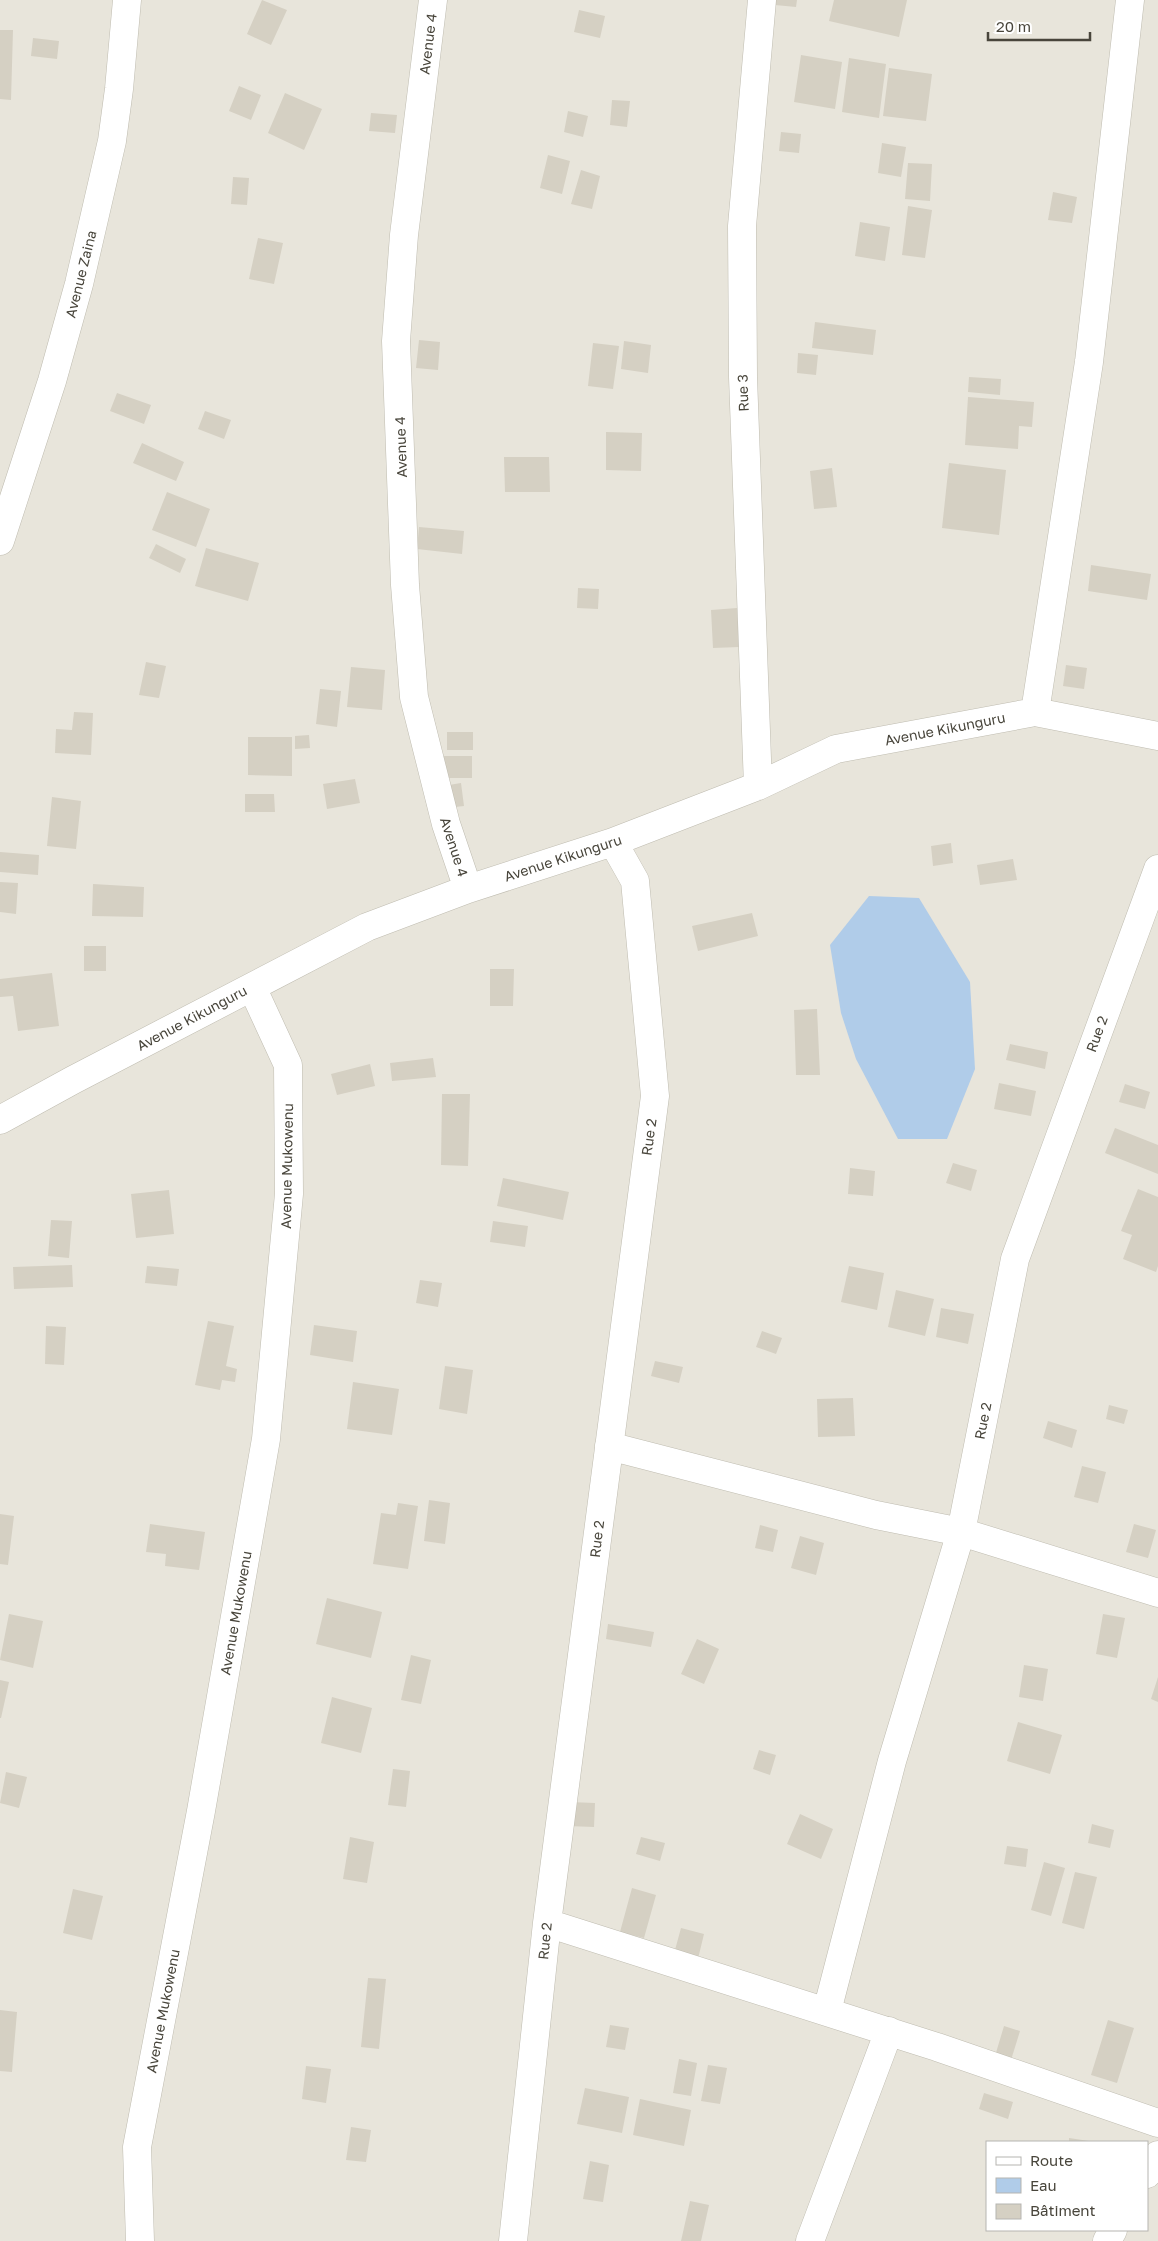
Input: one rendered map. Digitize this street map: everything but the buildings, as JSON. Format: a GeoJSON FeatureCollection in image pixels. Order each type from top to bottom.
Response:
{"type":"FeatureCollection","features":[{"type":"Feature","properties":{"kind":"street","name":"Avenue Zaina"},"geometry":{"type":"LineString","coordinates":[[0,541],[52,381],[79,284],[112,140],[119,89],[127,0]]}},
{"type":"Feature","properties":{"kind":"street","name":"Avenue 4"},"geometry":{"type":"LineString","coordinates":[[433,0],[404,235],[396,340],[405,576],[414,697],[446,824],[468,889]]}},
{"type":"Feature","properties":{"kind":"street","name":"Rue 3"},"geometry":{"type":"LineString","coordinates":[[758,786],[743,377],[742,226],[762,0]]}},
{"type":"Feature","properties":{"kind":"street"},"geometry":{"type":"LineString","coordinates":[[1036,712],[1088,362],[1130,0]]}},
{"type":"Feature","properties":{"kind":"street","name":"Avenue Kikunguru"},"geometry":{"type":"LineString","coordinates":[[0,1120],[367,927],[468,889],[614,842],[758,786],[836,749],[1036,712],[1158,736]]}},
{"type":"Feature","properties":{"kind":"street","name":"Rue 2"},"geometry":{"type":"LineString","coordinates":[[513,2241],[547,1924],[655,1096],[635,881],[614,842]]}},
{"type":"Feature","properties":{"kind":"street","name":"Rue 2"},"geometry":{"type":"LineString","coordinates":[[827,2012],[892,1761],[961,1532],[1015,1259],[1158,869]]}},
{"type":"Feature","properties":{"kind":"street","name":"Avenue Mukowenu"},"geometry":{"type":"LineString","coordinates":[[140,2241],[137,2147],[202,1811],[266,1439],[288,1204],[288,1065],[252,987]]}},
{"type":"Feature","properties":{"kind":"street"},"geometry":{"type":"LineString","coordinates":[[609,1446],[876,1515],[961,1532],[1158,1593]]}},
{"type":"Feature","properties":{"kind":"street"},"geometry":{"type":"LineString","coordinates":[[547,1924],[889,2031],[1158,2123]]}},
{"type":"Feature","properties":{"kind":"street"},"geometry":{"type":"LineString","coordinates":[[810,2241],[889,2031]]}},
{"type":"Feature","properties":{"kind":"street"},"geometry":{"type":"LineString","coordinates":[[1148,2172],[1158,2155]]}},
{"type":"Feature","properties":{"kind":"shaded area"},"geometry":{"type":"Polygon","coordinates":[[[0,0],[1158,0],[1158,2241],[0,2241],[0,0]]]}},
{"type":"Feature","properties":{"kind":"water"},"geometry":{"type":"Polygon","coordinates":[[[869,896],[919,898],[970,982],[975,1069],[947,1139],[898,1139],[856,1059],[841,1013],[830,945],[869,896]]]}}]}
